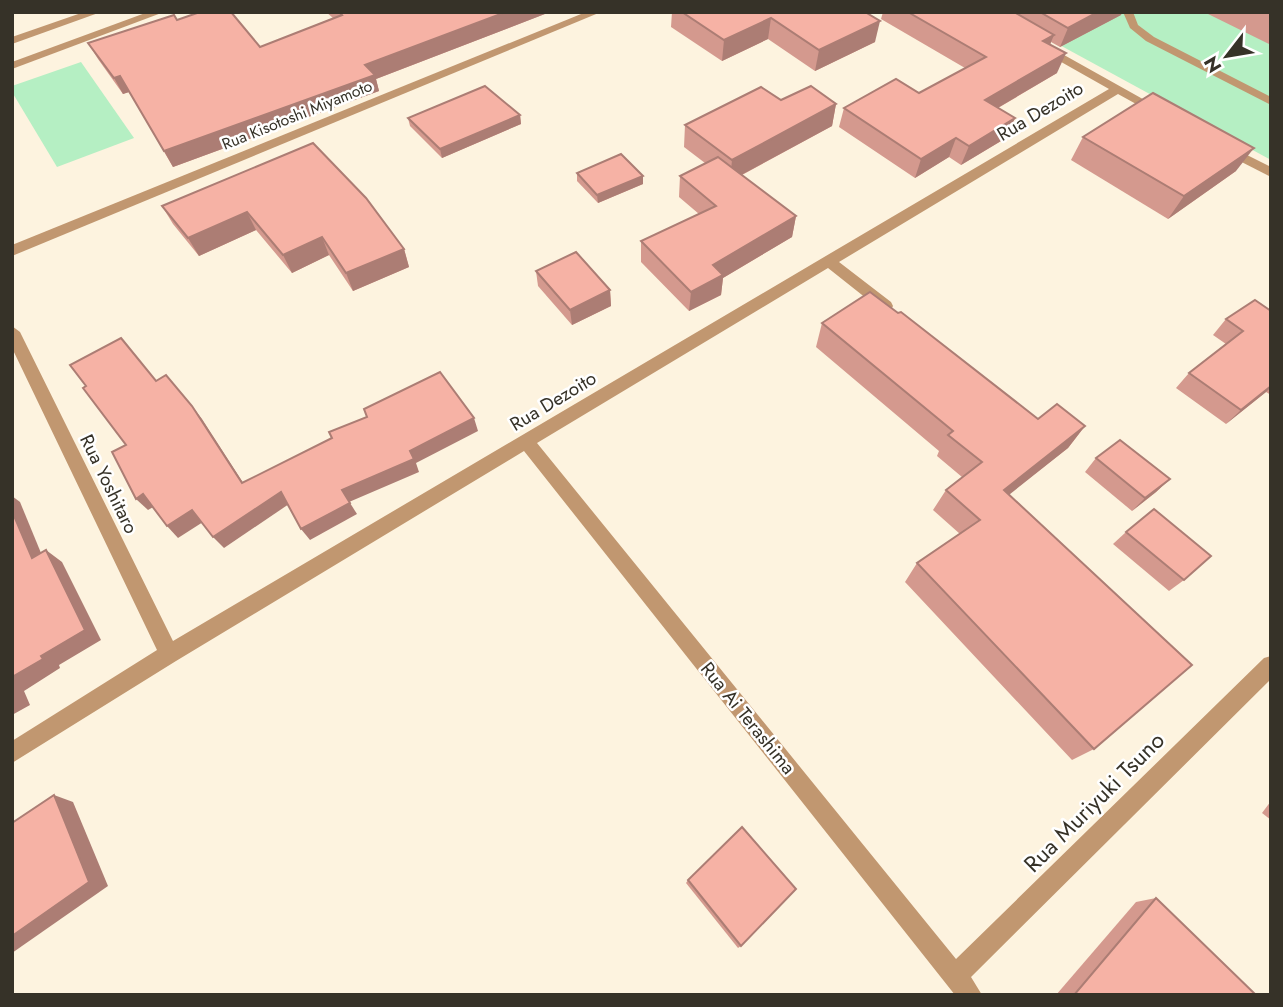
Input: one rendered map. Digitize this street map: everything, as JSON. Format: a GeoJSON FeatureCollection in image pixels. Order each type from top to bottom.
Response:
{"type":"FeatureCollection","features":[{"type":"Feature","properties":{"kind":"street"},"geometry":{"type":"LineString","coordinates":[[12,41],[96,12]]}},
{"type":"Feature","properties":{"kind":"street"},"geometry":{"type":"LineString","coordinates":[[12,66],[159,12]]}},
{"type":"Feature","properties":{"kind":"street","name":"Rua Kisotoshi Miyamoto"},"geometry":{"type":"LineString","coordinates":[[12,251],[596,12]]}},
{"type":"Feature","properties":{"kind":"street"},"geometry":{"type":"LineString","coordinates":[[1035,42],[1176,121]]}},
{"type":"Feature","properties":{"kind":"street","name":"Rua Dezoito"},"geometry":{"type":"LineString","coordinates":[[12,753],[169,654],[1117,89]]}},
{"type":"Feature","properties":{"kind":"street"},"geometry":{"type":"LineString","coordinates":[[1212,141],[1271,173]]}},
{"type":"Feature","properties":{"kind":"street"},"geometry":{"type":"LineString","coordinates":[[828,261],[903,319]]}},
{"type":"Feature","properties":{"kind":"street","name":"Rua Yoshitaro"},"geometry":{"type":"LineString","coordinates":[[12,332],[169,654]]}},
{"type":"Feature","properties":{"kind":"street","name":"Rua Ai Terashima"},"geometry":{"type":"LineString","coordinates":[[526,441],[970,995]]}},
{"type":"Feature","properties":{"kind":"street","name":"Rua Muriyuki Tsuno"},"geometry":{"type":"LineString","coordinates":[[955,976],[1271,665]]}},
{"type":"Feature","properties":{"kind":"lane"},"geometry":{"type":"LineString","coordinates":[[1128,12],[1133,26],[1150,39],[1271,102]]}},
{"type":"Feature","properties":{"kind":"green space"},"geometry":{"type":"Polygon","coordinates":[[[999,12],[1271,12],[1271,160],[999,12]]]}},
{"type":"Feature","properties":{"kind":"green space"},"geometry":{"type":"Polygon","coordinates":[[[81,62],[134,138],[57,167],[12,92],[12,86],[81,62]]]}},
{"type":"Feature","properties":{"kind":"building"},"geometry":{"type":"Polygon","coordinates":[[[200,12],[231,12],[260,47],[342,15],[339,12],[506,12],[365,65],[375,75],[164,151],[120,76],[114,78],[88,43],[174,15],[177,20],[200,12]]]}},
{"type":"Feature","properties":{"kind":"building"},"geometry":{"type":"Polygon","coordinates":[[[682,12],[865,12],[880,21],[819,50],[771,18],[724,40],[682,12]]]}},
{"type":"Feature","properties":{"kind":"building"},"geometry":{"type":"Polygon","coordinates":[[[908,12],[1014,12],[1054,35],[1043,41],[1066,53],[985,100],[1015,118],[969,146],[956,138],[921,159],[844,108],[896,79],[919,93],[986,57],[908,12]]]}},
{"type":"Feature","properties":{"kind":"building"},"geometry":{"type":"Polygon","coordinates":[[[1040,12],[1098,12],[1068,28],[1040,12]]]}},
{"type":"Feature","properties":{"kind":"building"},"geometry":{"type":"Polygon","coordinates":[[[485,86],[520,115],[440,149],[408,118],[485,86]]]}},
{"type":"Feature","properties":{"kind":"building"},"geometry":{"type":"Polygon","coordinates":[[[811,86],[836,104],[732,160],[685,125],[761,87],[781,100],[811,86]]]}},
{"type":"Feature","properties":{"kind":"building"},"geometry":{"type":"Polygon","coordinates":[[[1153,93],[1254,148],[1184,196],[1083,137],[1153,93]]]}},
{"type":"Feature","properties":{"kind":"building"},"geometry":{"type":"Polygon","coordinates":[[[313,143],[366,198],[404,249],[346,273],[322,237],[283,255],[247,212],[188,238],[162,206],[313,143]]]}},
{"type":"Feature","properties":{"kind":"building"},"geometry":{"type":"Polygon","coordinates":[[[621,154],[643,176],[597,195],[577,173],[621,154]]]}},
{"type":"Feature","properties":{"kind":"building"},"geometry":{"type":"Polygon","coordinates":[[[718,157],[796,216],[713,265],[723,275],[691,292],[641,241],[716,206],[680,176],[718,157]]]}},
{"type":"Feature","properties":{"kind":"building"},"geometry":{"type":"Polygon","coordinates":[[[576,252],[610,290],[570,310],[536,271],[576,252]]]}},
{"type":"Feature","properties":{"kind":"building"},"geometry":{"type":"Polygon","coordinates":[[[870,292],[898,313],[901,312],[1038,419],[1057,404],[1085,426],[1004,490],[1192,665],[1094,749],[917,563],[980,520],[946,490],[982,462],[948,435],[953,431],[822,323],[870,292]]]}},
{"type":"Feature","properties":{"kind":"building"},"geometry":{"type":"Polygon","coordinates":[[[1255,300],[1271,311],[1271,386],[1241,410],[1189,373],[1243,331],[1226,319],[1255,300]]]}},
{"type":"Feature","properties":{"kind":"building"},"geometry":{"type":"Polygon","coordinates":[[[121,338],[156,381],[166,375],[192,406],[242,483],[332,438],[329,432],[367,417],[364,409],[440,372],[474,418],[410,451],[414,459],[342,490],[350,503],[301,529],[281,492],[213,537],[192,510],[167,526],[143,494],[136,499],[112,452],[126,445],[83,388],[86,386],[70,365],[121,338]]]}},
{"type":"Feature","properties":{"kind":"building"},"geometry":{"type":"Polygon","coordinates":[[[1120,440],[1170,479],[1145,498],[1096,458],[1120,440]]]}},
{"type":"Feature","properties":{"kind":"building"},"geometry":{"type":"Polygon","coordinates":[[[1154,509],[1211,556],[1184,580],[1126,532],[1154,509]]]}},
{"type":"Feature","properties":{"kind":"building"},"geometry":{"type":"Polygon","coordinates":[[[12,511],[32,558],[46,550],[85,630],[12,677],[12,511]]]}},
{"type":"Feature","properties":{"kind":"building"},"geometry":{"type":"Polygon","coordinates":[[[54,795],[89,882],[12,936],[12,823],[54,795]]]}},
{"type":"Feature","properties":{"kind":"building"},"geometry":{"type":"Polygon","coordinates":[[[742,827],[796,889],[741,946],[688,880],[742,827]]]}},
{"type":"Feature","properties":{"kind":"building"},"geometry":{"type":"Polygon","coordinates":[[[1156,898],[1256,995],[1074,995],[1156,898]]]}}]}
